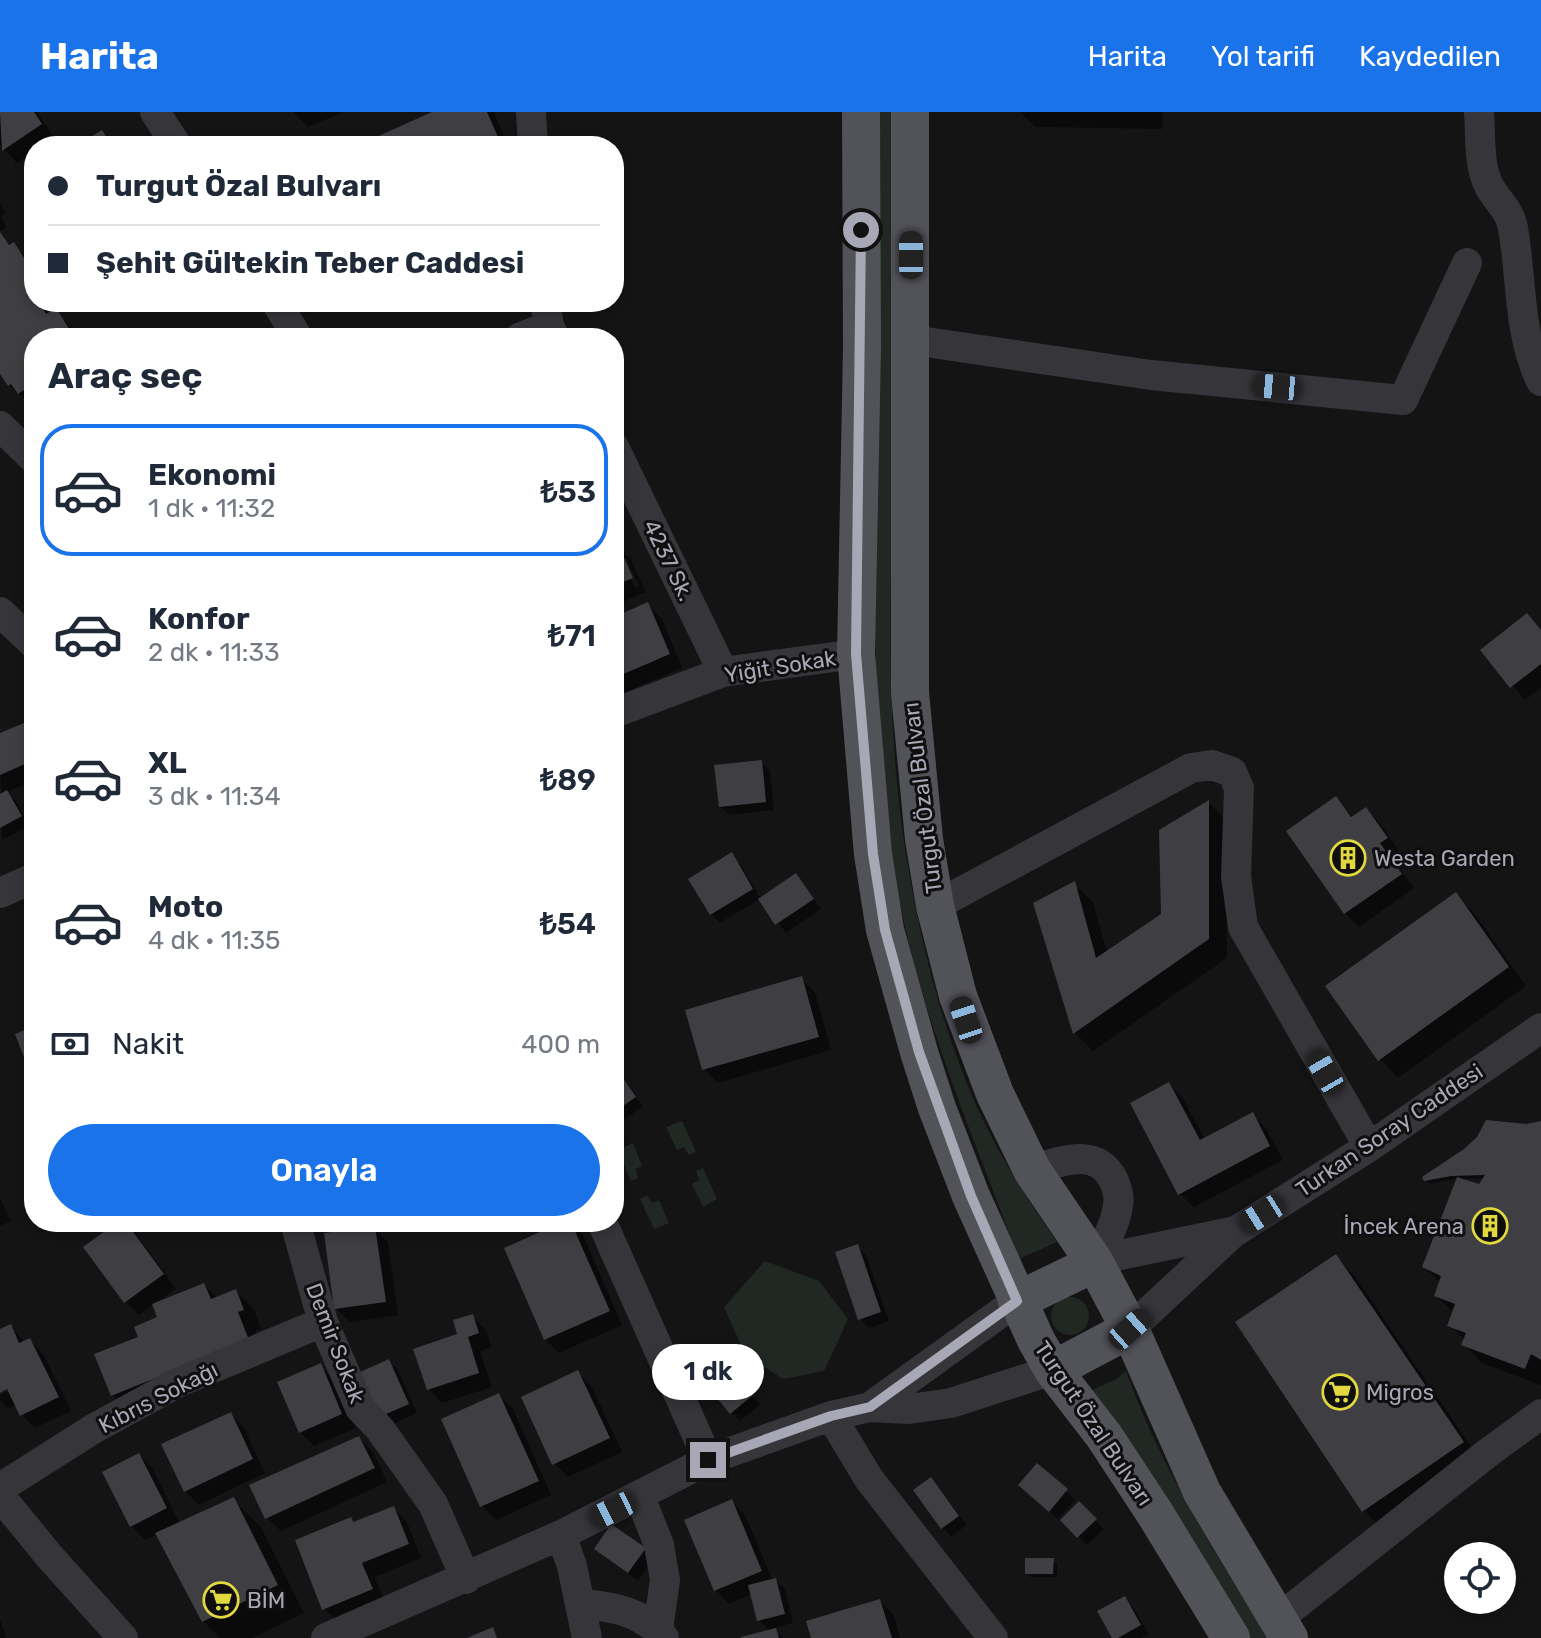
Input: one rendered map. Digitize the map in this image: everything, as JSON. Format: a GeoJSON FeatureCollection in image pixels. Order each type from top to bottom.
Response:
{"type":"FeatureCollection","features":[{"type":"Feature","properties":{"kind":"main road","name":"Turgut Özal Bulvarı"},"geometry":{"type":"LineString","coordinates":[[861,112],[862,348],[856,654],[873,854],[885,930],[937,1108],[1017,1301],[1053,1370],[1104,1436],[1146,1499],[1229,1637]]}},
{"type":"Feature","properties":{"kind":"main road","name":"Turgut Özal Bulvarı"},"geometry":{"type":"LineString","coordinates":[[910,112],[910,693],[917,787],[935,906],[958,996],[995,1094],[1032,1170],[1095,1263],[1130,1329],[1202,1492],[1284,1629]]}},
{"type":"Feature","properties":{"kind":"main road"},"geometry":{"type":"LineString","coordinates":[[1017,1301],[1095,1263]]}},
{"type":"Feature","properties":{"kind":"main road"},"geometry":{"type":"LineString","coordinates":[[1053,1370],[1130,1329]]}},
{"type":"Feature","properties":{"kind":"street"},"geometry":{"type":"LineString","coordinates":[[155,112],[171,136]]}},
{"type":"Feature","properties":{"kind":"street"},"geometry":{"type":"LineString","coordinates":[[531,112],[532,136]]}},
{"type":"Feature","properties":{"kind":"street"},"geometry":{"type":"LineString","coordinates":[[1479,112],[1482,167],[1489,187],[1505,205],[1513,226],[1527,332],[1541,381]]}},
{"type":"Feature","properties":{"kind":"street"},"geometry":{"type":"LineString","coordinates":[[912,340],[1151,375],[1403,400],[1467,263]]}},
{"type":"Feature","properties":{"kind":"street"},"geometry":{"type":"LineString","coordinates":[[0,426],[24,449]]}},
{"type":"Feature","properties":{"kind":"street","name":"4237 Sk."},"geometry":{"type":"LineString","coordinates":[[624,468],[723,672]]}},
{"type":"Feature","properties":{"kind":"street"},"geometry":{"type":"LineString","coordinates":[[0,612],[24,631]]}},
{"type":"Feature","properties":{"kind":"street","name":"Yiğit Sokak"},"geometry":{"type":"LineString","coordinates":[[624,709],[723,672],[856,654]]}},
{"type":"Feature","properties":{"kind":"street"},"geometry":{"type":"LineString","coordinates":[[935,906],[1191,768],[1212,765],[1232,772],[1239,788],[1236,876],[1243,927],[1369,1147]]}},
{"type":"Feature","properties":{"kind":"street"},"geometry":{"type":"LineString","coordinates":[[0,893],[24,882]]}},
{"type":"Feature","properties":{"kind":"street","name":"Turkan Soray Caddesi"},"geometry":{"type":"LineString","coordinates":[[1095,1263],[1236,1231],[1369,1147],[1541,1028]]}},
{"type":"Feature","properties":{"kind":"street"},"geometry":{"type":"LineString","coordinates":[[1032,1170],[1082,1157],[1097,1162],[1111,1175],[1119,1203],[1095,1263]]}},
{"type":"Feature","properties":{"kind":"street"},"geometry":{"type":"LineString","coordinates":[[1130,1329],[1236,1231]]}},
{"type":"Feature","properties":{"kind":"street","name":"Demir Sokak"},"geometry":{"type":"LineString","coordinates":[[298,1232],[323,1322],[360,1408],[380,1429],[433,1504],[466,1579]]}},
{"type":"Feature","properties":{"kind":"street"},"geometry":{"type":"LineString","coordinates":[[606,1232],[708,1460]]}},
{"type":"Feature","properties":{"kind":"street"},"geometry":{"type":"LineString","coordinates":[[870,1407],[1017,1301]]}},
{"type":"Feature","properties":{"kind":"street","name":"Kıbrıs Sokağı"},"geometry":{"type":"LineString","coordinates":[[0,1488],[141,1401],[323,1322]]}},
{"type":"Feature","properties":{"kind":"street"},"geometry":{"type":"LineString","coordinates":[[326,1638],[561,1535],[708,1460],[831,1416],[870,1407],[909,1409],[951,1403],[1053,1370]]}},
{"type":"Feature","properties":{"kind":"street"},"geometry":{"type":"LineString","coordinates":[[1284,1629],[1489,1452],[1541,1414]]}},
{"type":"Feature","properties":{"kind":"street"},"geometry":{"type":"LineString","coordinates":[[831,1416],[869,1479],[993,1638]]}},
{"type":"Feature","properties":{"kind":"street"},"geometry":{"type":"LineString","coordinates":[[0,1496],[118,1637]]}},
{"type":"Feature","properties":{"kind":"street"},"geometry":{"type":"LineString","coordinates":[[581,1604],[614,1607],[661,1634],[665,1580],[659,1545],[640,1497]]}},
{"type":"Feature","properties":{"kind":"street"},"geometry":{"type":"LineString","coordinates":[[561,1535],[572,1566],[587,1638]]}},
{"type":"Feature","properties":{"kind":"shaded area"},"geometry":{"type":"Polygon","coordinates":[[[877,112],[894,112],[891,663],[896,778],[902,827],[932,978],[963,1074],[999,1150],[1057,1242],[1019,1259],[936,1036],[909,945],[890,847],[880,745],[875,642],[877,112]]]}},
{"type":"Feature","properties":{"kind":"shaded area"},"geometry":{"type":"Polygon","coordinates":[[[682,1121],[696,1152],[689,1155],[684,1147],[677,1150],[666,1127],[682,1121]]]}},
{"type":"Feature","properties":{"kind":"shaded area"},"geometry":{"type":"Polygon","coordinates":[[[633,1143],[642,1166],[635,1169],[638,1178],[631,1181],[624,1164],[624,1147],[633,1143]]]}},
{"type":"Feature","properties":{"kind":"shaded area"},"geometry":{"type":"Polygon","coordinates":[[[703,1168],[717,1199],[703,1207],[692,1184],[699,1180],[696,1171],[703,1168]]]}},
{"type":"Feature","properties":{"kind":"shaded area"},"geometry":{"type":"Polygon","coordinates":[[[647,1195],[652,1203],[659,1200],[669,1223],[654,1229],[640,1199],[647,1195]]]}},
{"type":"Feature","properties":{"kind":"shaded area"},"geometry":{"type":"Polygon","coordinates":[[[765,1261],[819,1281],[848,1319],[824,1371],[783,1379],[745,1354],[724,1307],[765,1261]]]}},
{"type":"Feature","properties":{"kind":"shaded area"},"geometry":{"type":"Polygon","coordinates":[[[1070,1297],[1083,1303],[1089,1316],[1083,1329],[1070,1335],[1057,1329],[1051,1316],[1057,1303],[1070,1297]]]}},
{"type":"Feature","properties":{"kind":"shaded area"},"geometry":{"type":"Polygon","coordinates":[[[1126,1371],[1172,1475],[1268,1638],[1249,1638],[1154,1478],[1092,1390],[1117,1379],[1126,1371]]]}},
{"type":"Feature","properties":{"kind":"building"},"geometry":{"type":"Polygon","coordinates":[[[0,112],[34,112],[42,124],[2,151],[0,112]]]}},
{"type":"Feature","properties":{"kind":"building"},"geometry":{"type":"Polygon","coordinates":[[[432,112],[487,112],[498,136],[378,136],[432,112]]]}},
{"type":"Feature","properties":{"kind":"building"},"geometry":{"type":"Polygon","coordinates":[[[102,130],[106,136],[92,136],[102,130]]]}},
{"type":"Feature","properties":{"kind":"building"},"geometry":{"type":"Polygon","coordinates":[[[0,232],[9,245],[14,242],[24,258],[24,312],[59,312],[69,328],[24,328],[24,390],[18,394],[0,374],[0,232]]]}},
{"type":"Feature","properties":{"kind":"building"},"geometry":{"type":"Polygon","coordinates":[[[624,558],[633,578],[624,582],[624,558]]]}},
{"type":"Feature","properties":{"kind":"building"},"geometry":{"type":"Polygon","coordinates":[[[648,602],[670,654],[624,674],[624,613],[648,602]]]}},
{"type":"Feature","properties":{"kind":"building"},"geometry":{"type":"Polygon","coordinates":[[[1527,613],[1541,630],[1541,664],[1510,688],[1480,650],[1527,613]]]}},
{"type":"Feature","properties":{"kind":"building"},"geometry":{"type":"Polygon","coordinates":[[[24,723],[24,764],[0,775],[0,733],[24,723]]]}},
{"type":"Feature","properties":{"kind":"building"},"geometry":{"type":"Polygon","coordinates":[[[762,760],[766,802],[719,807],[714,765],[762,760]]]}},
{"type":"Feature","properties":{"kind":"building"},"geometry":{"type":"Polygon","coordinates":[[[7,790],[22,816],[0,828],[0,794],[7,790]]]}},
{"type":"Feature","properties":{"kind":"building","name":"Westa Garden"},"geometry":{"type":"Polygon","coordinates":[[[1336,796],[1351,817],[1366,807],[1388,838],[1380,843],[1402,874],[1344,914],[1286,831],[1336,796]]]}},
{"type":"Feature","properties":{"kind":"building"},"geometry":{"type":"Polygon","coordinates":[[[1209,800],[1209,939],[1073,1034],[1033,903],[1075,881],[1096,958],[1161,914],[1159,830],[1209,800]]]}},
{"type":"Feature","properties":{"kind":"building"},"geometry":{"type":"Polygon","coordinates":[[[732,852],[753,889],[710,915],[688,879],[732,852]]]}},
{"type":"Feature","properties":{"kind":"building"},"geometry":{"type":"Polygon","coordinates":[[[796,873],[814,899],[775,925],[758,899],[796,873]]]}},
{"type":"Feature","properties":{"kind":"building"},"geometry":{"type":"Polygon","coordinates":[[[1456,892],[1509,967],[1378,1061],[1325,986],[1456,892]]]}},
{"type":"Feature","properties":{"kind":"building"},"geometry":{"type":"Polygon","coordinates":[[[802,976],[819,1037],[702,1070],[685,1010],[802,976]]]}},
{"type":"Feature","properties":{"kind":"building"},"geometry":{"type":"Polygon","coordinates":[[[24,1030],[24,1057],[15,1034],[24,1030]]]}},
{"type":"Feature","properties":{"kind":"building"},"geometry":{"type":"Polygon","coordinates":[[[624,1080],[636,1097],[624,1105],[624,1080]]]}},
{"type":"Feature","properties":{"kind":"building"},"geometry":{"type":"Polygon","coordinates":[[[1169,1082],[1200,1140],[1253,1112],[1270,1146],[1178,1195],[1130,1103],[1169,1082]]]}},
{"type":"Feature","properties":{"kind":"building","name":"İncek Arena"},"geometry":{"type":"Polygon","coordinates":[[[1486,1120],[1526,1124],[1541,1121],[1541,1360],[1531,1354],[1525,1369],[1461,1345],[1466,1333],[1447,1326],[1455,1304],[1434,1296],[1441,1276],[1422,1267],[1457,1177],[1479,1184],[1485,1175],[1451,1176],[1424,1181],[1422,1177],[1464,1149],[1477,1137],[1486,1120]]]}},
{"type":"Feature","properties":{"kind":"building"},"geometry":{"type":"Polygon","coordinates":[[[104,1232],[133,1232],[164,1274],[124,1303],[83,1247],[104,1232]]]}},
{"type":"Feature","properties":{"kind":"building"},"geometry":{"type":"Polygon","coordinates":[[[376,1232],[386,1302],[334,1309],[324,1233],[376,1232]]]}},
{"type":"Feature","properties":{"kind":"building"},"geometry":{"type":"Polygon","coordinates":[[[540,1232],[575,1232],[610,1311],[544,1340],[504,1248],[540,1232]]]}},
{"type":"Feature","properties":{"kind":"building"},"geometry":{"type":"Polygon","coordinates":[[[858,1244],[881,1312],[858,1320],[835,1252],[858,1244]]]}},
{"type":"Feature","properties":{"kind":"building"},"geometry":{"type":"Polygon","coordinates":[[[1336,1254],[1464,1442],[1362,1512],[1235,1322],[1336,1254]]]}},
{"type":"Feature","properties":{"kind":"building"},"geometry":{"type":"Polygon","coordinates":[[[204,1283],[211,1299],[236,1289],[244,1310],[238,1312],[249,1340],[111,1396],[94,1354],[138,1337],[134,1327],[157,1317],[152,1304],[204,1283]]]}},
{"type":"Feature","properties":{"kind":"building"},"geometry":{"type":"Polygon","coordinates":[[[473,1314],[479,1333],[468,1337],[479,1373],[427,1390],[413,1349],[457,1334],[453,1320],[473,1314]]]}},
{"type":"Feature","properties":{"kind":"building"},"geometry":{"type":"Polygon","coordinates":[[[11,1324],[19,1343],[30,1338],[59,1397],[20,1416],[7,1389],[0,1393],[0,1329],[11,1324]]]}},
{"type":"Feature","properties":{"kind":"building"},"geometry":{"type":"Polygon","coordinates":[[[718,1353],[753,1395],[730,1414],[695,1371],[718,1353]]]}},
{"type":"Feature","properties":{"kind":"building"},"geometry":{"type":"Polygon","coordinates":[[[389,1359],[409,1404],[377,1418],[358,1373],[389,1359]]]}},
{"type":"Feature","properties":{"kind":"building"},"geometry":{"type":"Polygon","coordinates":[[[321,1363],[342,1414],[299,1433],[277,1382],[321,1363]]]}},
{"type":"Feature","properties":{"kind":"building"},"geometry":{"type":"Polygon","coordinates":[[[578,1370],[610,1438],[552,1465],[521,1397],[578,1370]]]}},
{"type":"Feature","properties":{"kind":"building"},"geometry":{"type":"Polygon","coordinates":[[[499,1393],[539,1481],[480,1507],[441,1419],[499,1393]]]}},
{"type":"Feature","properties":{"kind":"building"},"geometry":{"type":"Polygon","coordinates":[[[231,1412],[253,1459],[184,1492],[161,1444],[231,1412]]]}},
{"type":"Feature","properties":{"kind":"building"},"geometry":{"type":"Polygon","coordinates":[[[359,1436],[375,1468],[265,1519],[249,1485],[359,1436]]]}},
{"type":"Feature","properties":{"kind":"building"},"geometry":{"type":"Polygon","coordinates":[[[139,1453],[167,1508],[130,1527],[102,1472],[139,1453]]]}},
{"type":"Feature","properties":{"kind":"building"},"geometry":{"type":"Polygon","coordinates":[[[1037,1463],[1068,1489],[1049,1512],[1018,1485],[1037,1463]]]}},
{"type":"Feature","properties":{"kind":"building"},"geometry":{"type":"Polygon","coordinates":[[[931,1477],[959,1516],[941,1529],[913,1490],[931,1477]]]}},
{"type":"Feature","properties":{"kind":"building"},"geometry":{"type":"Polygon","coordinates":[[[234,1497],[278,1585],[202,1622],[155,1533],[234,1497]]]}},
{"type":"Feature","properties":{"kind":"building"},"geometry":{"type":"Polygon","coordinates":[[[732,1499],[762,1571],[714,1591],[684,1520],[732,1499]]]}},
{"type":"Feature","properties":{"kind":"building"},"geometry":{"type":"Polygon","coordinates":[[[1079,1501],[1097,1519],[1077,1538],[1060,1520],[1079,1501]]]}},
{"type":"Feature","properties":{"kind":"building"},"geometry":{"type":"Polygon","coordinates":[[[394,1506],[409,1544],[362,1563],[373,1589],[322,1610],[295,1540],[351,1517],[353,1522],[394,1506]]]}},
{"type":"Feature","properties":{"kind":"building"},"geometry":{"type":"Polygon","coordinates":[[[611,1524],[646,1548],[628,1573],[594,1549],[611,1524]]]}},
{"type":"Feature","properties":{"kind":"building"},"geometry":{"type":"Polygon","coordinates":[[[1025,1558],[1054,1558],[1053,1574],[1025,1574],[1025,1558]]]}},
{"type":"Feature","properties":{"kind":"building"},"geometry":{"type":"Polygon","coordinates":[[[776,1578],[785,1614],[757,1621],[748,1585],[776,1578]]]}},
{"type":"Feature","properties":{"kind":"building"},"geometry":{"type":"Polygon","coordinates":[[[1125,1596],[1141,1625],[1118,1638],[1112,1638],[1097,1611],[1125,1596]]]}},
{"type":"Feature","properties":{"kind":"building"},"geometry":{"type":"Polygon","coordinates":[[[880,1599],[892,1638],[811,1638],[806,1621],[880,1599]]]}},
{"type":"Feature","properties":{"kind":"building"},"geometry":{"type":"Polygon","coordinates":[[[493,1627],[497,1638],[467,1638],[493,1627]]]}},
{"type":"Feature","properties":{"kind":"building"},"geometry":{"type":"Polygon","coordinates":[[[776,1628],[779,1638],[741,1638],[741,1637],[776,1628]]]}},
{"type":"Feature","properties":{"kind":"place","name":"Westa Garden"},"geometry":{"type":"Point","coordinates":[1348,858]}},
{"type":"Feature","properties":{"kind":"place","name":"İncek Arena"},"geometry":{"type":"Point","coordinates":[1490,1226]}},
{"type":"Feature","properties":{"kind":"place","name":"Migros"},"geometry":{"type":"Point","coordinates":[1340,1392]}},
{"type":"Feature","properties":{"kind":"place","name":"BİM"},"geometry":{"type":"Point","coordinates":[221,1600]}},
{"type":"Feature","properties":{"kind":"route"},"geometry":{"type":"LineString","coordinates":[[708,1460],[831,1416],[870,1407],[1017,1301],[937,1108],[885,930],[873,854],[856,654],[861,230]]}}]}
